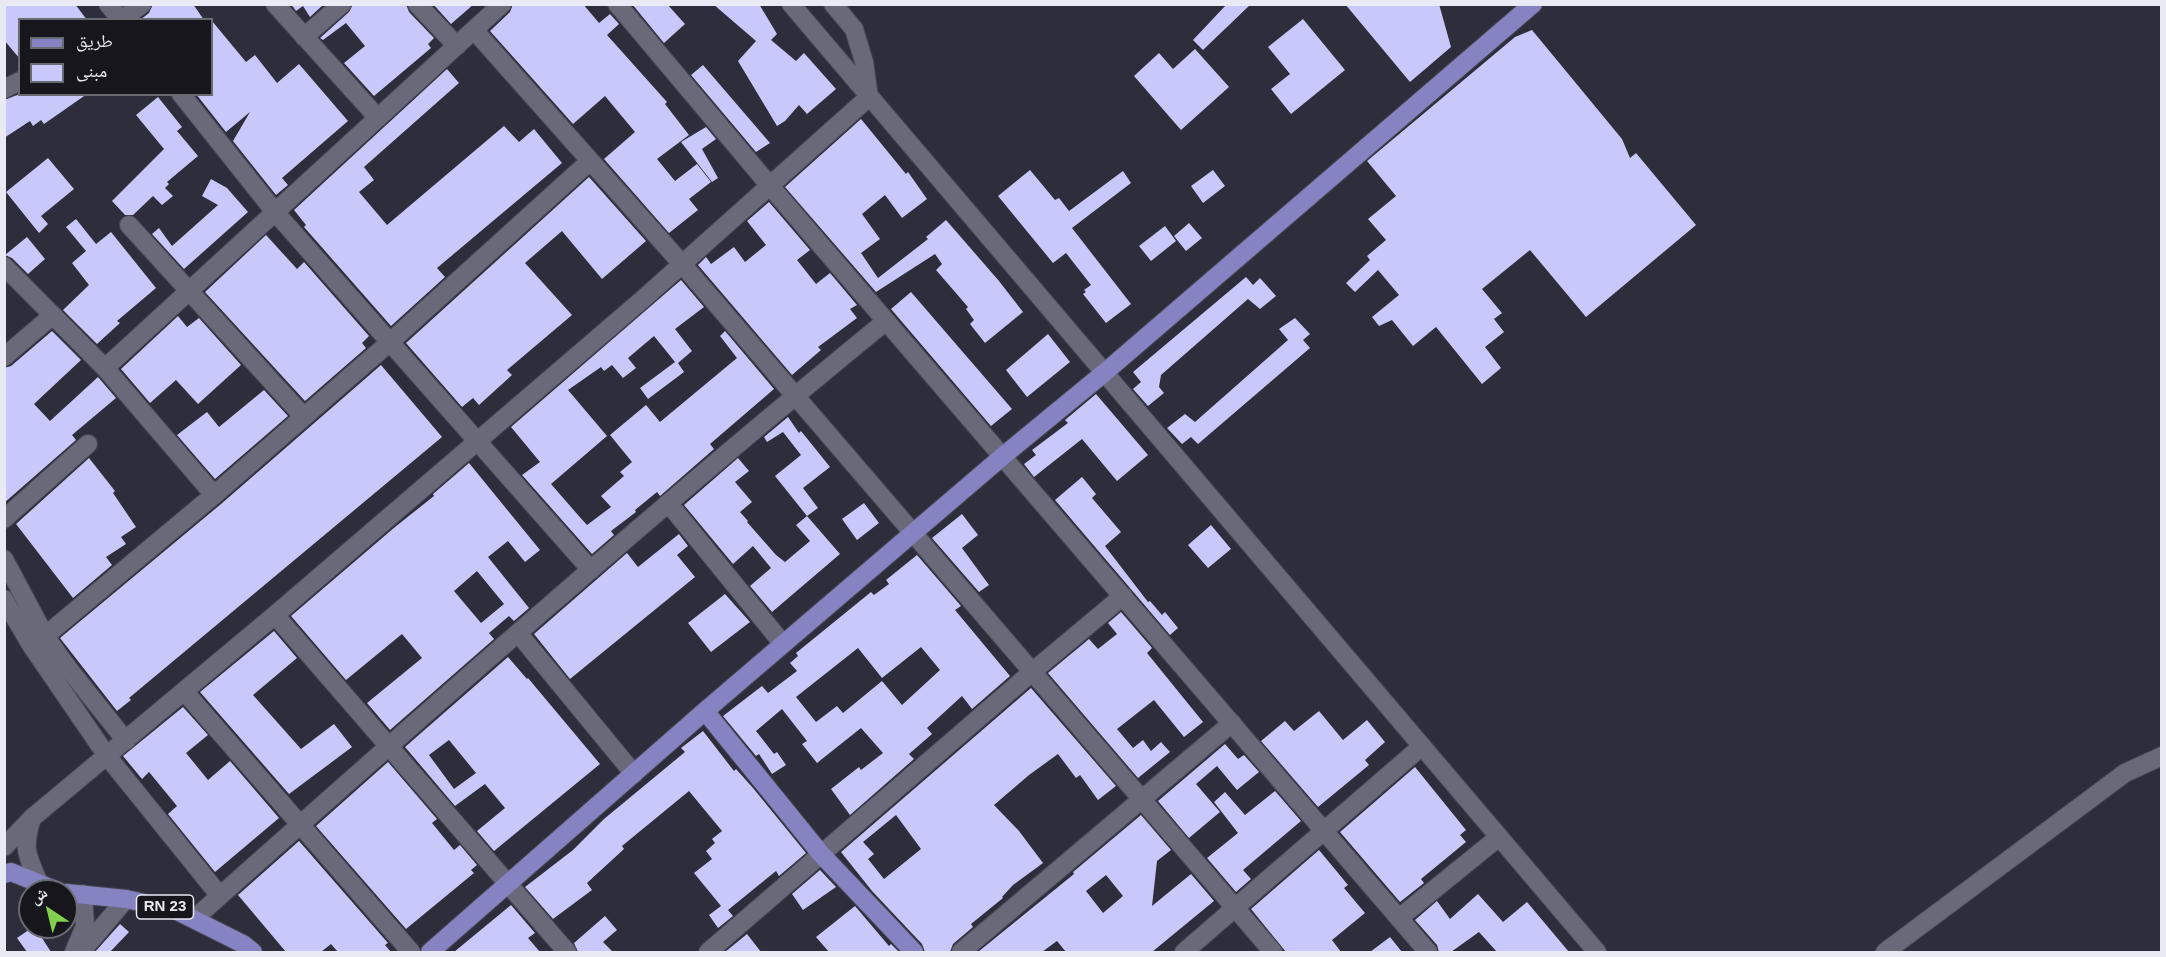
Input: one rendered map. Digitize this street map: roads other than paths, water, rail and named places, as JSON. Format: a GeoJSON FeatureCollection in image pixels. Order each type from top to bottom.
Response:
{"type":"FeatureCollection","features":[{"type":"Feature","properties":{"kind":"main road"},"geometry":{"type":"LineString","coordinates":[[430,952],[705,711],[1003,456],[1104,373],[1533,4]]}},
{"type":"Feature","properties":{"kind":"main road"},"geometry":{"type":"LineString","coordinates":[[705,711],[820,854],[914,952]]}},
{"type":"Feature","properties":{"kind":"main road"},"geometry":{"type":"LineString","coordinates":[[4,874],[11,872],[27,879]]}},
{"type":"Feature","properties":{"kind":"main road","name":"RN 23"},"geometry":{"type":"LineString","coordinates":[[78,893],[126,899],[175,910],[243,944],[253,952]]}},
{"type":"Feature","properties":{"kind":"street"},"geometry":{"type":"LineString","coordinates":[[108,4],[119,18]]}},
{"type":"Feature","properties":{"kind":"street"},"geometry":{"type":"LineString","coordinates":[[124,18],[142,4]]}},
{"type":"Feature","properties":{"kind":"street"},"geometry":{"type":"LineString","coordinates":[[274,4],[378,118]]}},
{"type":"Feature","properties":{"kind":"street"},"geometry":{"type":"LineString","coordinates":[[304,37],[342,4]]}},
{"type":"Feature","properties":{"kind":"street"},"geometry":{"type":"LineString","coordinates":[[417,4],[457,46]]}},
{"type":"Feature","properties":{"kind":"street"},"geometry":{"type":"LineString","coordinates":[[105,368],[502,4]]}},
{"type":"Feature","properties":{"kind":"street"},"geometry":{"type":"LineString","coordinates":[[617,4],[770,186],[1428,952]]}},
{"type":"Feature","properties":{"kind":"street"},"geometry":{"type":"LineString","coordinates":[[833,4],[854,29],[864,62],[869,97]]}},
{"type":"Feature","properties":{"kind":"street"},"geometry":{"type":"LineString","coordinates":[[801,8],[869,97],[1597,952]]}},
{"type":"Feature","properties":{"kind":"street"},"geometry":{"type":"LineString","coordinates":[[474,30],[682,264],[1273,952]]}},
{"type":"Feature","properties":{"kind":"street"},"geometry":{"type":"LineString","coordinates":[[4,89],[18,82]]}},
{"type":"Feature","properties":{"kind":"street"},"geometry":{"type":"LineString","coordinates":[[183,96],[275,212],[591,570]]}},
{"type":"Feature","properties":{"kind":"street"},"geometry":{"type":"LineString","coordinates":[[4,847],[32,818],[126,741],[477,442],[682,264],[869,97]]}},
{"type":"Feature","properties":{"kind":"street"},"geometry":{"type":"LineString","coordinates":[[38,640],[214,495],[304,417],[590,161]]}},
{"type":"Feature","properties":{"kind":"street"},"geometry":{"type":"LineString","coordinates":[[129,225],[304,417]]}},
{"type":"Feature","properties":{"kind":"street"},"geometry":{"type":"LineString","coordinates":[[4,266],[105,368],[214,495]]}},
{"type":"Feature","properties":{"kind":"street"},"geometry":{"type":"LineString","coordinates":[[4,357],[53,315]]}},
{"type":"Feature","properties":{"kind":"street"},"geometry":{"type":"LineString","coordinates":[[194,919],[518,633],[795,395],[886,321]]}},
{"type":"Feature","properties":{"kind":"street"},"geometry":{"type":"LineString","coordinates":[[4,519],[88,444]]}},
{"type":"Feature","properties":{"kind":"street"},"geometry":{"type":"LineString","coordinates":[[669,504],[783,645]]}},
{"type":"Feature","properties":{"kind":"street"},"geometry":{"type":"LineString","coordinates":[[4,559],[38,640],[107,756],[220,896]]}},
{"type":"Feature","properties":{"kind":"street"},"geometry":{"type":"LineString","coordinates":[[708,952],[1123,596]]}},
{"type":"Feature","properties":{"kind":"street"},"geometry":{"type":"LineString","coordinates":[[4,599],[38,640],[68,668],[126,741]]}},
{"type":"Feature","properties":{"kind":"street"},"geometry":{"type":"LineString","coordinates":[[275,615],[567,952]]}},
{"type":"Feature","properties":{"kind":"street"},"geometry":{"type":"LineString","coordinates":[[518,633],[633,774]]}},
{"type":"Feature","properties":{"kind":"street"},"geometry":{"type":"LineString","coordinates":[[184,691],[411,952]]}},
{"type":"Feature","properties":{"kind":"street"},"geometry":{"type":"LineString","coordinates":[[961,952],[1232,723]]}},
{"type":"Feature","properties":{"kind":"street"},"geometry":{"type":"LineString","coordinates":[[1184,952],[1422,746]]}},
{"type":"Feature","properties":{"kind":"street"},"geometry":{"type":"LineString","coordinates":[[1886,952],[2125,773],[2162,756]]}},
{"type":"Feature","properties":{"kind":"street"},"geometry":{"type":"LineString","coordinates":[[32,818],[25,839],[28,860],[37,879]]}},
{"type":"Feature","properties":{"kind":"street"},"geometry":{"type":"LineString","coordinates":[[1399,918],[1499,837]]}},
{"type":"Feature","properties":{"kind":"street"},"geometry":{"type":"LineString","coordinates":[[81,952],[126,899]]}},
{"type":"Feature","properties":{"kind":"street"},"geometry":{"type":"LineString","coordinates":[[74,952],[84,926],[78,904]]}}]}
